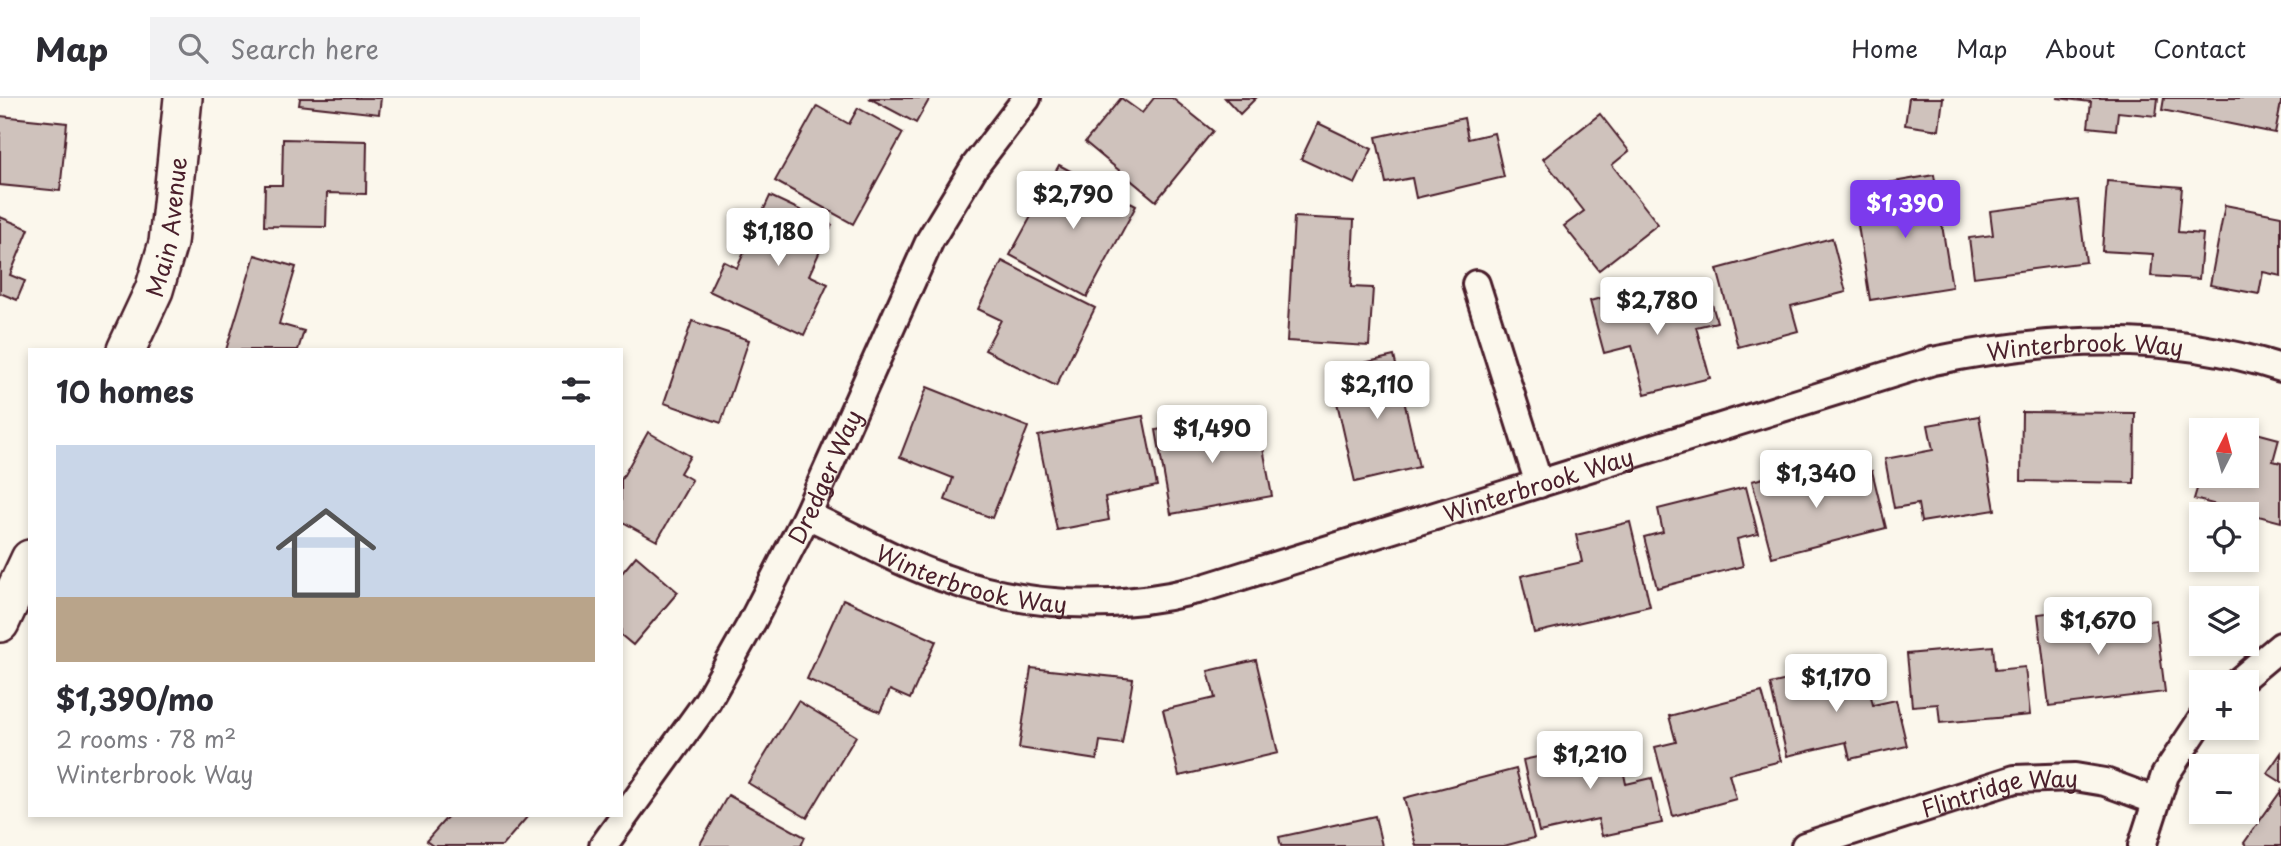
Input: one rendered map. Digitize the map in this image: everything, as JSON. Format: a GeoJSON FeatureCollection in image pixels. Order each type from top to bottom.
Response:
{"type":"FeatureCollection","features":[{"type":"Feature","properties":{"kind":"street","name":"Main Avenue"},"geometry":{"type":"LineString","coordinates":[[127,348],[153,290],[168,243],[183,98]]}},
{"type":"Feature","properties":{"kind":"street","name":"Dredger Way"},"geometry":{"type":"LineString","coordinates":[[603,846],[707,702],[807,515],[930,240],[975,166],[1027,98]]}},
{"type":"Feature","properties":{"kind":"street"},"geometry":{"type":"LineString","coordinates":[[1476,284],[1539,484]]}},
{"type":"Feature","properties":{"kind":"street","name":"Winterbrook Way"},"geometry":{"type":"LineString","coordinates":[[807,515],[942,578],[998,595],[1054,604],[1112,604],[1197,590],[1933,361],[1998,347],[2064,341],[2131,341],[2197,348],[2281,368]]}},
{"type":"Feature","properties":{"kind":"street"},"geometry":{"type":"LineString","coordinates":[[0,624],[28,563]]}},
{"type":"Feature","properties":{"kind":"street"},"geometry":{"type":"LineString","coordinates":[[2252,670],[2281,646]]}},
{"type":"Feature","properties":{"kind":"street"},"geometry":{"type":"LineString","coordinates":[[2142,846],[2154,800],[2165,775],[2189,739]]}},
{"type":"Feature","properties":{"kind":"street","name":"Flintridge Way"},"geometry":{"type":"LineString","coordinates":[[1805,846],[2015,779],[2075,777],[2105,782],[2154,800]]}},
{"type":"Feature","properties":{"kind":"building"},"geometry":{"type":"Polygon","coordinates":[[[300,98],[381,98],[379,114],[299,105],[300,98]]]}},
{"type":"Feature","properties":{"kind":"building"},"geometry":{"type":"Polygon","coordinates":[[[869,98],[930,98],[916,123],[869,98]]]}},
{"type":"Feature","properties":{"kind":"building"},"geometry":{"type":"Polygon","coordinates":[[[1121,98],[1142,113],[1154,98],[1172,98],[1213,131],[1156,201],[1085,142],[1121,98]]]}},
{"type":"Feature","properties":{"kind":"building"},"geometry":{"type":"Polygon","coordinates":[[[1225,98],[1256,98],[1240,114],[1225,98]]]}},
{"type":"Feature","properties":{"kind":"building"},"geometry":{"type":"Polygon","coordinates":[[[1909,98],[1943,98],[1939,130],[1905,125],[1909,98]]]}},
{"type":"Feature","properties":{"kind":"building"},"geometry":{"type":"Polygon","coordinates":[[[2057,98],[2158,98],[2156,116],[2118,112],[2116,130],[2088,127],[2091,102],[2057,98]]]}},
{"type":"Feature","properties":{"kind":"building"},"geometry":{"type":"Polygon","coordinates":[[[2164,98],[2281,98],[2281,103],[2275,133],[2162,110],[2164,98]]]}},
{"type":"Feature","properties":{"kind":"building"},"geometry":{"type":"Polygon","coordinates":[[[817,106],[849,124],[858,108],[903,133],[853,224],[775,181],[817,106]]]}},
{"type":"Feature","properties":{"kind":"building"},"geometry":{"type":"Polygon","coordinates":[[[1600,114],[1629,151],[1612,165],[1658,224],[1599,270],[1564,226],[1584,211],[1543,159],[1600,114]]]}},
{"type":"Feature","properties":{"kind":"building"},"geometry":{"type":"Polygon","coordinates":[[[0,116],[67,123],[60,191],[0,185],[0,116]]]}},
{"type":"Feature","properties":{"kind":"building"},"geometry":{"type":"Polygon","coordinates":[[[1464,118],[1468,139],[1494,133],[1504,177],[1416,198],[1412,178],[1386,183],[1376,137],[1464,118]]]}},
{"type":"Feature","properties":{"kind":"building"},"geometry":{"type":"Polygon","coordinates":[[[1318,123],[1372,149],[1355,184],[1301,159],[1318,123]]]}},
{"type":"Feature","properties":{"kind":"building"},"geometry":{"type":"Polygon","coordinates":[[[283,139],[367,141],[366,194],[327,193],[326,227],[264,226],[265,185],[282,185],[283,139]]]}},
{"type":"Feature","properties":{"kind":"building"},"geometry":{"type":"Polygon","coordinates":[[[1059,165],[1136,206],[1087,297],[1010,255],[1059,165]]]}},
{"type":"Feature","properties":{"kind":"building"},"geometry":{"type":"Polygon","coordinates":[[[1934,175],[1952,287],[1870,300],[1856,213],[1880,210],[1876,185],[1934,175]]]}},
{"type":"Feature","properties":{"kind":"building"},"geometry":{"type":"Polygon","coordinates":[[[2107,181],[2182,187],[2178,232],[2203,234],[2199,279],[2151,276],[2153,254],[2102,251],[2107,181]]]}},
{"type":"Feature","properties":{"kind":"building"},"geometry":{"type":"Polygon","coordinates":[[[770,196],[832,225],[809,275],[828,284],[804,335],[709,291],[723,261],[737,268],[770,196]]]}},
{"type":"Feature","properties":{"kind":"building"},"geometry":{"type":"Polygon","coordinates":[[[2078,200],[2086,262],[1974,277],[1969,238],[1993,235],[1990,211],[2078,200]]]}},
{"type":"Feature","properties":{"kind":"building"},"geometry":{"type":"Polygon","coordinates":[[[2225,205],[2281,216],[2281,276],[2263,272],[2259,294],[2210,285],[2225,205]]]}},
{"type":"Feature","properties":{"kind":"building"},"geometry":{"type":"Polygon","coordinates":[[[0,217],[29,229],[10,275],[25,281],[17,300],[0,293],[0,217]]]}},
{"type":"Feature","properties":{"kind":"building"},"geometry":{"type":"Polygon","coordinates":[[[1294,217],[1354,220],[1351,287],[1373,288],[1369,346],[1287,341],[1294,217]]]}},
{"type":"Feature","properties":{"kind":"building"},"geometry":{"type":"Polygon","coordinates":[[[1832,238],[1846,292],[1791,306],[1798,331],[1738,347],[1717,269],[1832,238]]]}},
{"type":"Feature","properties":{"kind":"building"},"geometry":{"type":"Polygon","coordinates":[[[255,255],[296,267],[279,324],[304,331],[299,348],[227,348],[255,255]]]}},
{"type":"Feature","properties":{"kind":"building"},"geometry":{"type":"Polygon","coordinates":[[[1002,261],[1095,308],[1056,386],[985,350],[1001,320],[978,309],[1002,261]]]}},
{"type":"Feature","properties":{"kind":"building"},"geometry":{"type":"Polygon","coordinates":[[[1637,288],[1643,310],[1709,293],[1717,322],[1696,327],[1710,378],[1645,394],[1632,346],[1604,353],[1590,301],[1637,288]]]}},
{"type":"Feature","properties":{"kind":"building"},"geometry":{"type":"Polygon","coordinates":[[[692,321],[749,340],[721,423],[664,403],[692,321]]]}},
{"type":"Feature","properties":{"kind":"building"},"geometry":{"type":"Polygon","coordinates":[[[1394,356],[1419,467],[1355,482],[1336,398],[1353,394],[1346,367],[1394,356]]]}},
{"type":"Feature","properties":{"kind":"building"},"geometry":{"type":"Polygon","coordinates":[[[927,387],[1028,427],[992,518],[945,500],[953,478],[900,457],[927,387]]]}},
{"type":"Feature","properties":{"kind":"building"},"geometry":{"type":"Polygon","coordinates":[[[2022,412],[2135,413],[2134,483],[2021,481],[2022,412]]]}},
{"type":"Feature","properties":{"kind":"building"},"geometry":{"type":"Polygon","coordinates":[[[1235,415],[1239,436],[1260,432],[1272,496],[1171,514],[1156,430],[1235,415]]]}},
{"type":"Feature","properties":{"kind":"building"},"geometry":{"type":"Polygon","coordinates":[[[1143,416],[1157,486],[1105,497],[1109,520],[1057,530],[1038,436],[1143,416]]]}},
{"type":"Feature","properties":{"kind":"building"},"geometry":{"type":"Polygon","coordinates":[[[1979,416],[1995,510],[1921,522],[1918,504],[1894,508],[1885,459],[1933,450],[1928,425],[1979,416]]]}},
{"type":"Feature","properties":{"kind":"building"},"geometry":{"type":"Polygon","coordinates":[[[648,432],[690,456],[680,473],[692,480],[657,541],[623,522],[623,476],[648,432]]]}},
{"type":"Feature","properties":{"kind":"building"},"geometry":{"type":"Polygon","coordinates":[[[2259,433],[2279,439],[2273,461],[2281,463],[2281,522],[2259,516],[2259,502],[2205,502],[2194,499],[2197,488],[2259,488],[2259,433]]]}},
{"type":"Feature","properties":{"kind":"building"},"geometry":{"type":"Polygon","coordinates":[[[1801,468],[1806,488],[1872,471],[1886,528],[1772,557],[1752,481],[1801,468]]]}},
{"type":"Feature","properties":{"kind":"building"},"geometry":{"type":"Polygon","coordinates":[[[1746,487],[1758,534],[1737,539],[1743,566],[1657,588],[1644,537],[1663,532],[1658,509],[1746,487]]]}},
{"type":"Feature","properties":{"kind":"building"},"geometry":{"type":"Polygon","coordinates":[[[1630,522],[1650,606],[1534,633],[1521,576],[1582,562],[1576,535],[1630,522]]]}},
{"type":"Feature","properties":{"kind":"building"},"geometry":{"type":"Polygon","coordinates":[[[636,556],[678,592],[633,645],[623,637],[623,572],[636,556]]]}},
{"type":"Feature","properties":{"kind":"building"},"geometry":{"type":"Polygon","coordinates":[[[843,599],[936,641],[910,699],[890,690],[880,712],[807,679],[843,599]]]}},
{"type":"Feature","properties":{"kind":"building"},"geometry":{"type":"Polygon","coordinates":[[[2103,606],[2106,626],[2156,620],[2165,692],[2049,706],[2038,614],[2103,606]]]}},
{"type":"Feature","properties":{"kind":"building"},"geometry":{"type":"Polygon","coordinates":[[[1993,646],[1995,670],[2025,667],[2030,715],[1940,723],[1938,704],[1912,706],[1907,654],[1993,646]]]}},
{"type":"Feature","properties":{"kind":"building"},"geometry":{"type":"Polygon","coordinates":[[[1256,660],[1278,753],[1179,776],[1163,710],[1215,698],[1208,671],[1256,660]]]}},
{"type":"Feature","properties":{"kind":"building"},"geometry":{"type":"Polygon","coordinates":[[[1863,662],[1873,705],[1896,700],[1907,746],[1850,759],[1846,742],[1787,756],[1770,684],[1863,662]]]}},
{"type":"Feature","properties":{"kind":"building"},"geometry":{"type":"Polygon","coordinates":[[[1031,668],[1133,679],[1122,744],[1100,741],[1097,760],[1019,748],[1031,668]]]}},
{"type":"Feature","properties":{"kind":"building"},"geometry":{"type":"Polygon","coordinates":[[[1762,692],[1781,761],[1729,774],[1736,799],[1673,816],[1655,747],[1676,742],[1669,716],[1762,692]]]}},
{"type":"Feature","properties":{"kind":"building"},"geometry":{"type":"Polygon","coordinates":[[[798,701],[856,736],[807,818],[748,783],[798,701]]]}},
{"type":"Feature","properties":{"kind":"building"},"geometry":{"type":"Polygon","coordinates":[[[1617,740],[1626,784],[1652,778],[1662,823],[1602,836],[1598,819],[1539,832],[1523,760],[1617,740]]]}},
{"type":"Feature","properties":{"kind":"building"},"geometry":{"type":"Polygon","coordinates":[[[2281,753],[2281,782],[2267,773],[2281,753]]]}},
{"type":"Feature","properties":{"kind":"building"},"geometry":{"type":"Polygon","coordinates":[[[1516,769],[1534,838],[1504,846],[1416,846],[1404,798],[1516,769]]]}},
{"type":"Feature","properties":{"kind":"building"},"geometry":{"type":"Polygon","coordinates":[[[2281,791],[2281,846],[2247,846],[2244,843],[2281,791]]]}},
{"type":"Feature","properties":{"kind":"building"},"geometry":{"type":"Polygon","coordinates":[[[728,795],[805,837],[801,846],[699,846],[728,795]]]}},
{"type":"Feature","properties":{"kind":"building"},"geometry":{"type":"Polygon","coordinates":[[[1375,816],[1382,846],[1281,846],[1279,837],[1375,816]]]}},
{"type":"Feature","properties":{"kind":"building"},"geometry":{"type":"Polygon","coordinates":[[[447,817],[527,817],[502,846],[433,846],[426,841],[447,817]]]}}]}
